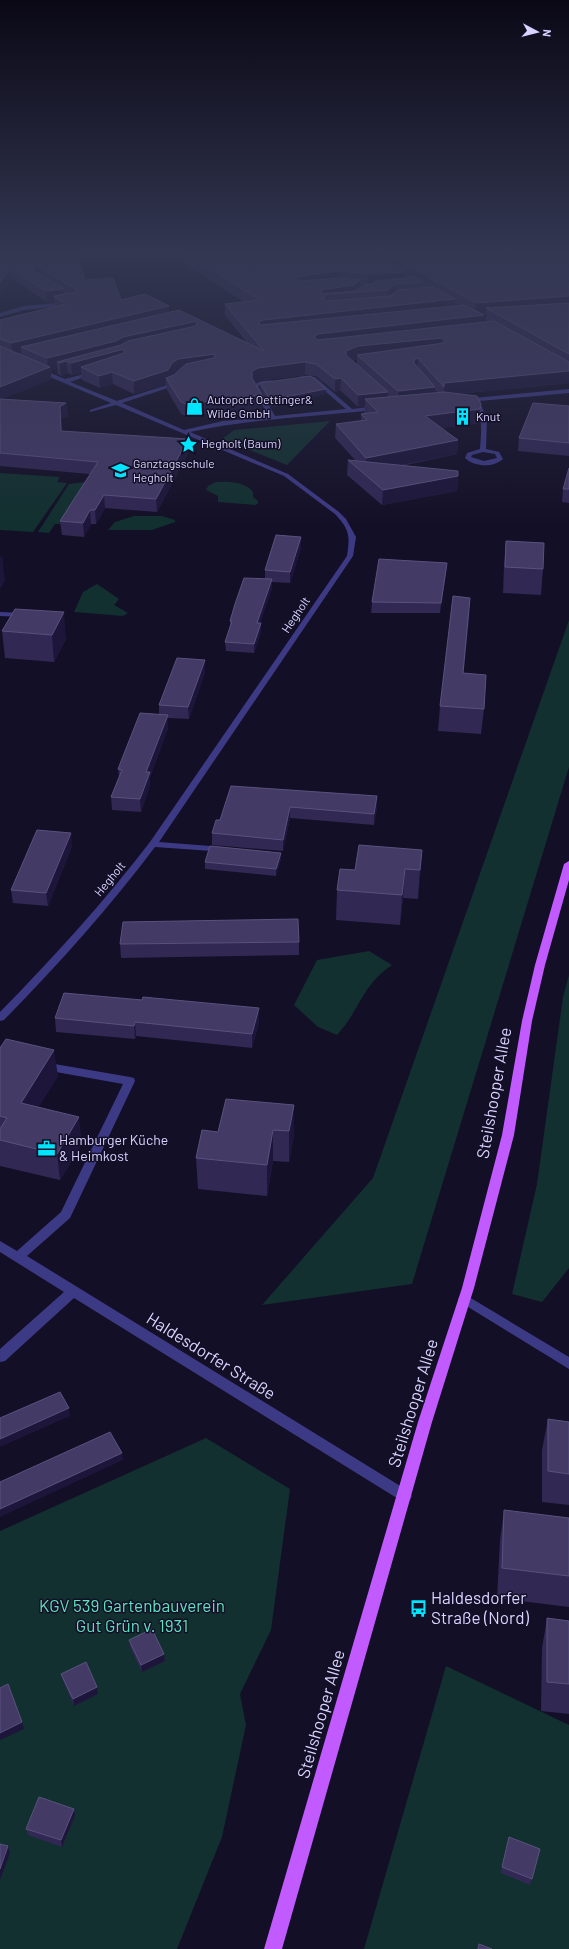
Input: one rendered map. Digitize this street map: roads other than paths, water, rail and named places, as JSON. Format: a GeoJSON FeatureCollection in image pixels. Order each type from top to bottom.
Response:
{"type":"FeatureCollection","features":[{"type":"Feature","properties":{"kind":"main road","name":"Steilshooper Allee"},"geometry":{"type":"LineString","coordinates":[[273,1949],[405,1496],[425,1422],[464,1299],[508,1134],[527,1021],[540,965],[569,864]]}},
{"type":"Feature","properties":{"kind":"street","name":"Hegholt"},"geometry":{"type":"LineString","coordinates":[[0,1018],[51,966],[132,872],[153,844],[350,556],[353,537],[349,528],[337,513],[286,475],[29,366]]}},
{"type":"Feature","properties":{"kind":"street"},"geometry":{"type":"LineString","coordinates":[[66,381],[102,369]]}},
{"type":"Feature","properties":{"kind":"street"},"geometry":{"type":"LineString","coordinates":[[48,374],[59,371]]}},
{"type":"Feature","properties":{"kind":"street"},"geometry":{"type":"LineString","coordinates":[[92,411],[172,386],[175,378],[181,374]]}},
{"type":"Feature","properties":{"kind":"street"},"geometry":{"type":"LineString","coordinates":[[297,379],[313,378],[351,411]]}},
{"type":"Feature","properties":{"kind":"street"},"geometry":{"type":"LineString","coordinates":[[273,418],[255,386],[258,384],[282,381]]}},
{"type":"Feature","properties":{"kind":"street"},"geometry":{"type":"LineString","coordinates":[[461,401],[569,391]]}},
{"type":"Feature","properties":{"kind":"street"},"geometry":{"type":"LineString","coordinates":[[475,400],[485,416],[483,450]]}},
{"type":"Feature","properties":{"kind":"street"},"geometry":{"type":"LineString","coordinates":[[182,432],[223,423],[381,408]]}},
{"type":"Feature","properties":{"kind":"street"},"geometry":{"type":"LineString","coordinates":[[0,614],[33,616]]}},
{"type":"Feature","properties":{"kind":"street"},"geometry":{"type":"LineString","coordinates":[[153,844],[234,851]]}},
{"type":"Feature","properties":{"kind":"street"},"geometry":{"type":"LineString","coordinates":[[18,1257],[66,1215],[130,1081],[31,1063]]}},
{"type":"Feature","properties":{"kind":"street","name":"Haldesdorfer Straße"},"geometry":{"type":"LineString","coordinates":[[0,1246],[72,1292],[405,1496]]}},
{"type":"Feature","properties":{"kind":"street"},"geometry":{"type":"LineString","coordinates":[[0,1357],[72,1292]]}},
{"type":"Feature","properties":{"kind":"street"},"geometry":{"type":"LineString","coordinates":[[464,1299],[569,1364]]}},
{"type":"Feature","properties":{"kind":"place","name":"Autoport Oettinger& Wilde GmbH"},"geometry":{"type":"Point","coordinates":[194,407]}},
{"type":"Feature","properties":{"kind":"place","name":"Knut"},"geometry":{"type":"Point","coordinates":[463,417]}},
{"type":"Feature","properties":{"kind":"place","name":"Hegholt (Baum)"},"geometry":{"type":"Point","coordinates":[188,444]}},
{"type":"Feature","properties":{"kind":"place","name":"Ganztagsschule Hegholt"},"geometry":{"type":"Point","coordinates":[120,471]}},
{"type":"Feature","properties":{"kind":"place","name":"Hamburger Küche & Heimkost"},"geometry":{"type":"Point","coordinates":[46,1148]}},
{"type":"Feature","properties":{"kind":"place","name":"Haldesdorfer Straße (Nord)"},"geometry":{"type":"Point","coordinates":[418,1608]}},
{"type":"Feature","properties":{"kind":"park label","name":"KGV 539 Gartenbauverein Gut Grün v. 1931"},"geometry":{"type":"Point","coordinates":[132,1616]}}]}
